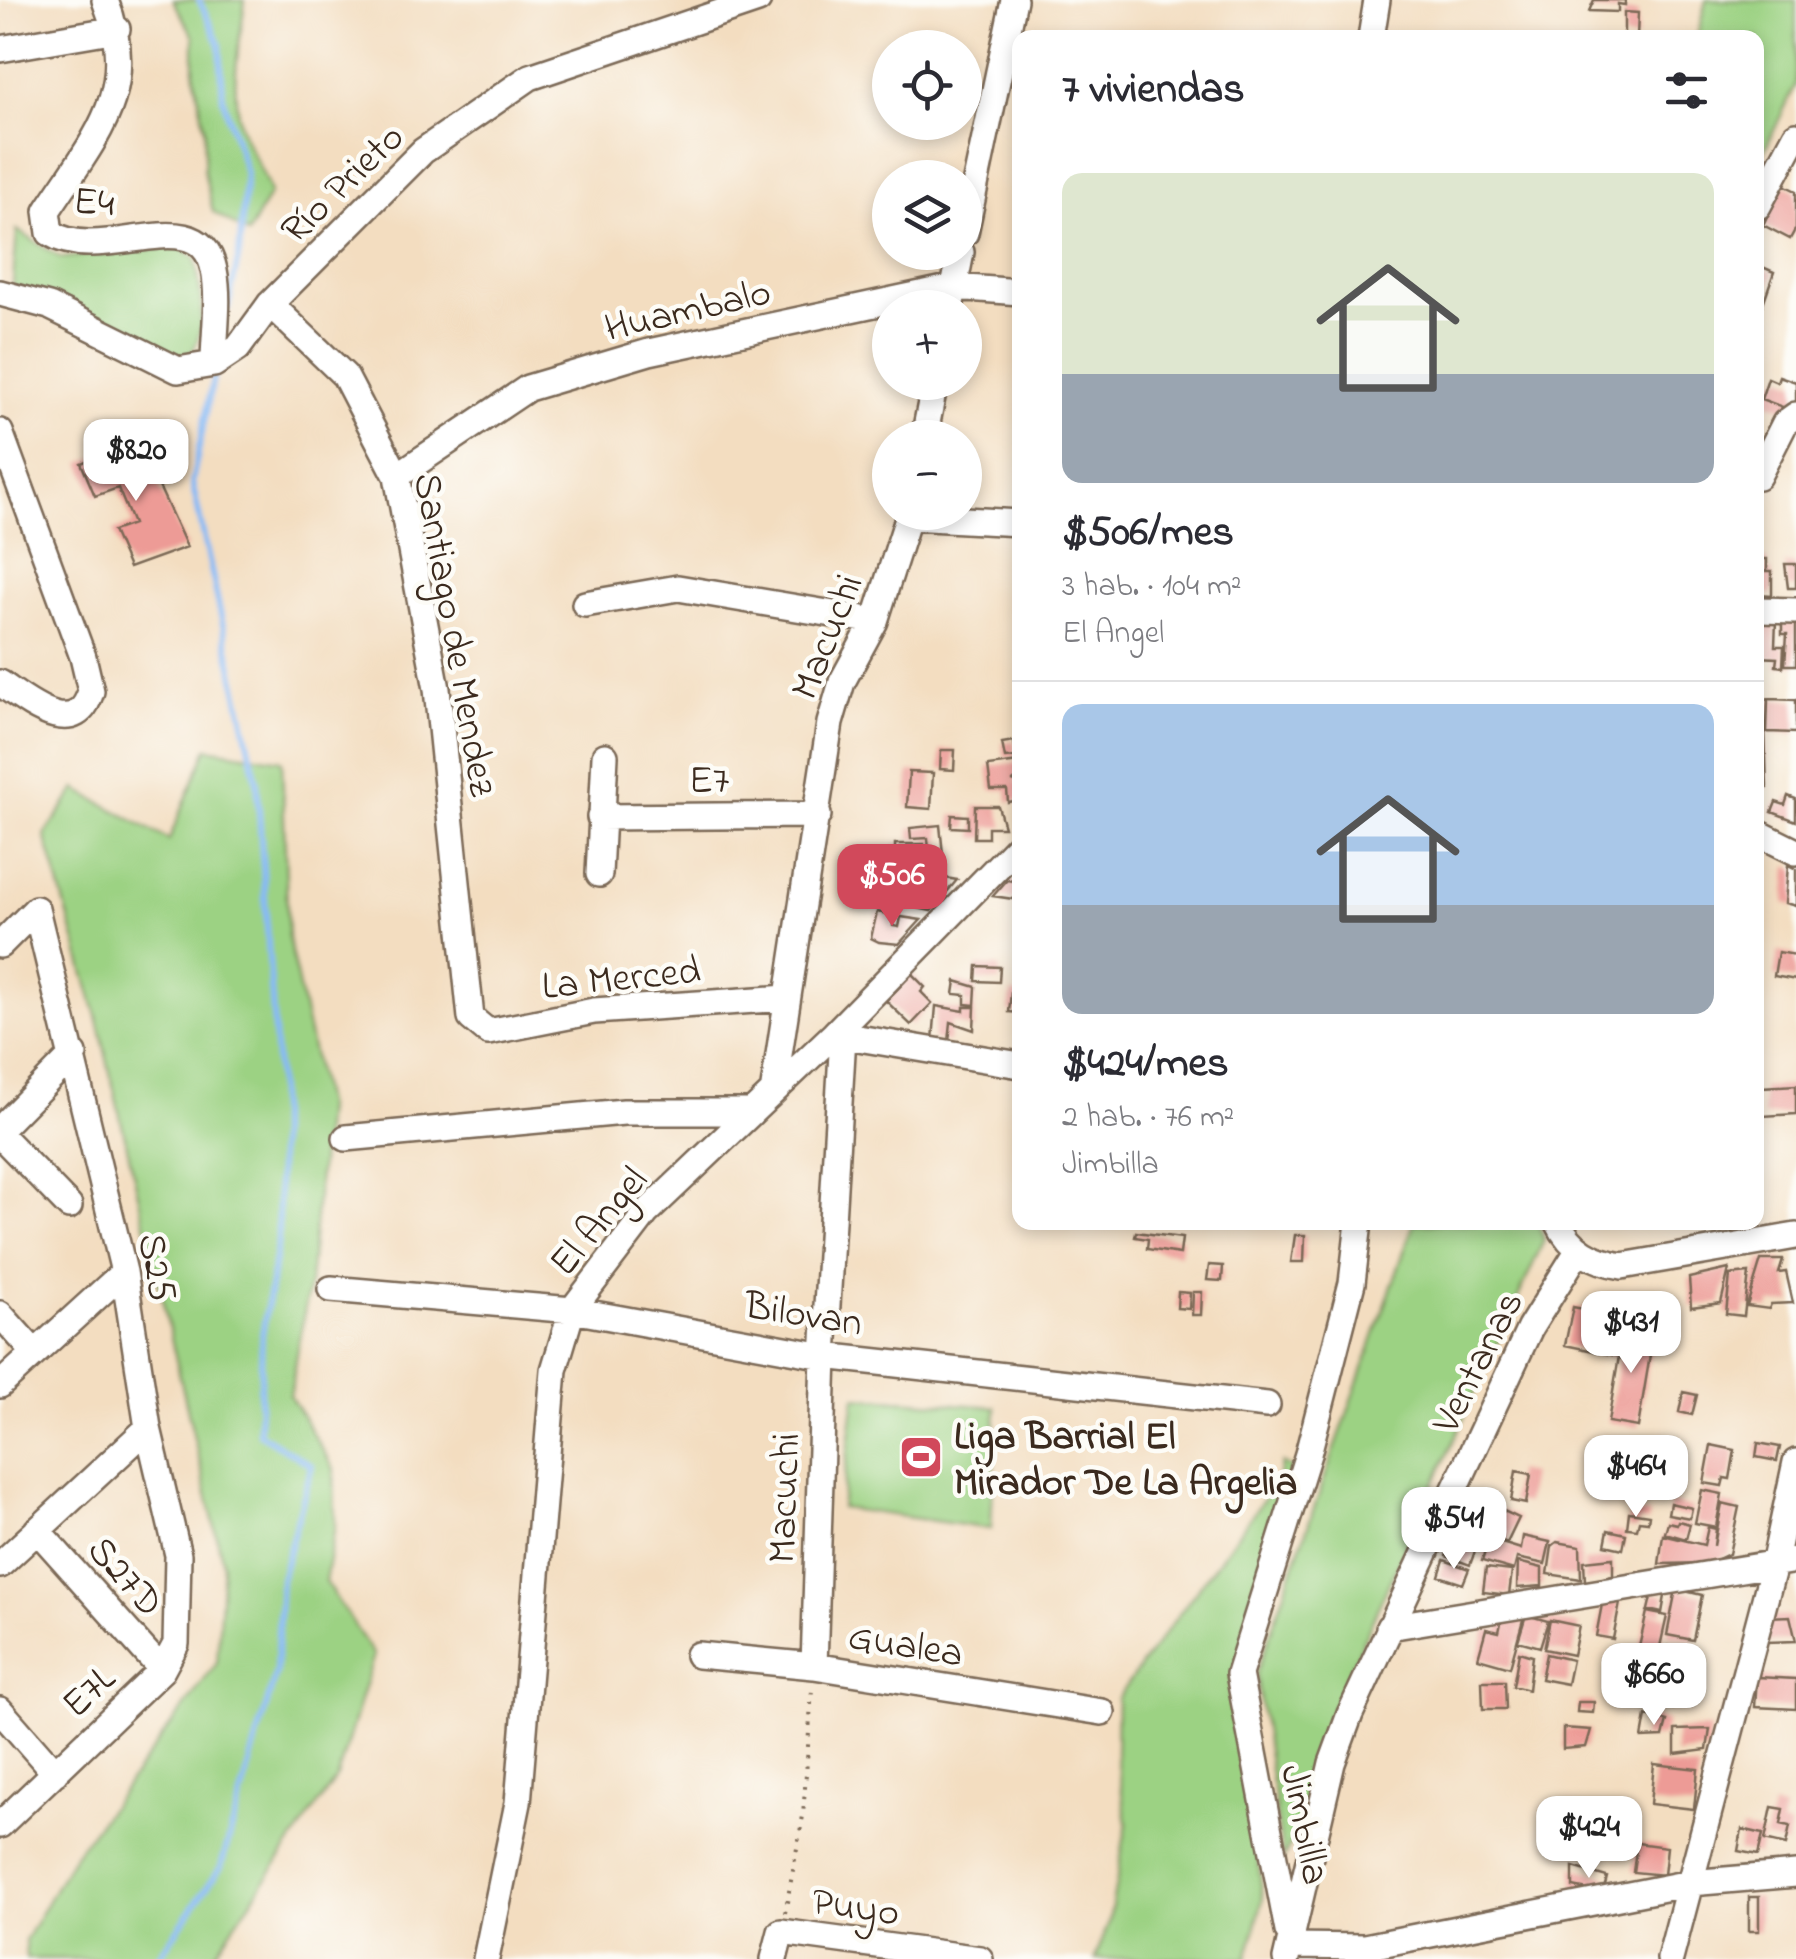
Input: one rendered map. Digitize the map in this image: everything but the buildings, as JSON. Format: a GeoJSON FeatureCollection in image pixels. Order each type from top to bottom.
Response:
{"type":"FeatureCollection","features":[{"type":"Feature","properties":{"kind":"street","name":"E4"},"geometry":{"type":"LineString","coordinates":[[105,0],[116,29],[121,68],[104,122],[46,211],[50,233],[68,244],[95,246],[178,233],[202,245],[214,270],[214,364]]}},
{"type":"Feature","properties":{"kind":"street","name":"Río Prieto"},"geometry":{"type":"LineString","coordinates":[[214,364],[238,348],[270,304],[423,151],[530,76],[758,0]]}},
{"type":"Feature","properties":{"kind":"street"},"geometry":{"type":"LineString","coordinates":[[980,160],[1014,0]]}},
{"type":"Feature","properties":{"kind":"street"},"geometry":{"type":"LineString","coordinates":[[1372,30],[1377,0]]}},
{"type":"Feature","properties":{"kind":"street"},"geometry":{"type":"LineString","coordinates":[[0,49],[116,29]]}},
{"type":"Feature","properties":{"kind":"street"},"geometry":{"type":"LineString","coordinates":[[1764,195],[1796,135]]}},
{"type":"Feature","properties":{"kind":"street"},"geometry":{"type":"LineString","coordinates":[[0,293],[49,306],[178,370],[214,364]]}},
{"type":"Feature","properties":{"kind":"street","name":"Huambalo"},"geometry":{"type":"LineString","coordinates":[[982,295],[1012,293]]}},
{"type":"Feature","properties":{"kind":"street","name":"Santiago de Mendez"},"geometry":{"type":"LineString","coordinates":[[270,304],[345,376],[397,476],[436,689],[471,1018]]}},
{"type":"Feature","properties":{"kind":"street","name":"Huambalo"},"geometry":{"type":"LineString","coordinates":[[397,476],[528,388],[649,352],[872,312]]}},
{"type":"Feature","properties":{"kind":"street"},"geometry":{"type":"LineString","coordinates":[[1764,464],[1785,423],[1796,415]]}},
{"type":"Feature","properties":{"kind":"street"},"geometry":{"type":"LineString","coordinates":[[0,432],[6,468],[84,657],[91,691],[79,712],[64,718],[46,714],[0,683]]}},
{"type":"Feature","properties":{"kind":"street"},"geometry":{"type":"LineString","coordinates":[[982,520],[1012,522]]}},
{"type":"Feature","properties":{"kind":"street","name":"Macuchi"},"geometry":{"type":"LineString","coordinates":[[774,1086],[830,723],[842,682],[874,621],[904,530]]}},
{"type":"Feature","properties":{"kind":"street"},"geometry":{"type":"LineString","coordinates":[[585,604],[678,588],[874,621]]}},
{"type":"Feature","properties":{"kind":"street"},"geometry":{"type":"LineString","coordinates":[[1764,610],[1796,611]]}},
{"type":"Feature","properties":{"kind":"street"},"geometry":{"type":"LineString","coordinates":[[599,874],[605,756]]}},
{"type":"Feature","properties":{"kind":"street","name":"E7"},"geometry":{"type":"LineString","coordinates":[[600,817],[818,815]]}},
{"type":"Feature","properties":{"kind":"street"},"geometry":{"type":"LineString","coordinates":[[1764,836],[1796,852]]}},
{"type":"Feature","properties":{"kind":"street","name":"El Angel"},"geometry":{"type":"LineString","coordinates":[[486,1959],[518,1803],[554,1370],[572,1310],[646,1213],[774,1086],[839,1035],[1012,852]]}},
{"type":"Feature","properties":{"kind":"street","name":"S25"},"geometry":{"type":"LineString","coordinates":[[0,944],[36,909],[124,1272],[148,1428],[178,1556],[176,1644]]}},
{"type":"Feature","properties":{"kind":"street","name":"La Merced"},"geometry":{"type":"LineString","coordinates":[[471,1018],[488,1032],[594,1011],[787,998]]}},
{"type":"Feature","properties":{"kind":"street"},"geometry":{"type":"LineString","coordinates":[[839,1035],[1012,1065]]}},
{"type":"Feature","properties":{"kind":"street","name":"Macuchi"},"geometry":{"type":"LineString","coordinates":[[814,1666],[839,1035]]}},
{"type":"Feature","properties":{"kind":"street"},"geometry":{"type":"LineString","coordinates":[[69,1206],[0,1132],[74,1054]]}},
{"type":"Feature","properties":{"kind":"street"},"geometry":{"type":"LineString","coordinates":[[346,1138],[624,1112],[747,1112]]}},
{"type":"Feature","properties":{"kind":"street","name":"Jimbilla"},"geometry":{"type":"LineString","coordinates":[[1358,1230],[1352,1283],[1308,1454],[1239,1674],[1288,1952],[1365,1947],[1690,1883],[1796,1874]]}},
{"type":"Feature","properties":{"kind":"street"},"geometry":{"type":"LineString","coordinates":[[1564,1230],[1578,1251],[1602,1263],[1622,1266],[1796,1236]]}},
{"type":"Feature","properties":{"kind":"street","name":"Ventanas"},"geometry":{"type":"LineString","coordinates":[[1288,1952],[1332,1763],[1389,1627],[1530,1328],[1578,1251]]}},
{"type":"Feature","properties":{"kind":"street"},"geometry":{"type":"LineString","coordinates":[[0,1385],[124,1272]]}},
{"type":"Feature","properties":{"kind":"street","name":"Bilovan"},"geometry":{"type":"LineString","coordinates":[[330,1289],[572,1310],[824,1356],[1267,1405]]}},
{"type":"Feature","properties":{"kind":"street"},"geometry":{"type":"LineString","coordinates":[[0,1314],[34,1352]]}},
{"type":"Feature","properties":{"kind":"street"},"geometry":{"type":"LineString","coordinates":[[0,1565],[148,1428]]}},
{"type":"Feature","properties":{"kind":"street"},"geometry":{"type":"LineString","coordinates":[[1670,1959],[1785,1562],[1796,1462]]}},
{"type":"Feature","properties":{"kind":"street","name":"S27D"},"geometry":{"type":"LineString","coordinates":[[37,1530],[162,1670]]}},
{"type":"Feature","properties":{"kind":"street"},"geometry":{"type":"LineString","coordinates":[[1389,1627],[1785,1562]]}},
{"type":"Feature","properties":{"kind":"street","name":"E7L"},"geometry":{"type":"LineString","coordinates":[[0,1825],[162,1670],[176,1644]]}},
{"type":"Feature","properties":{"kind":"street","name":"Gualea"},"geometry":{"type":"LineString","coordinates":[[698,1655],[814,1666],[1102,1712]]}},
{"type":"Feature","properties":{"kind":"street"},"geometry":{"type":"LineString","coordinates":[[0,1710],[55,1773]]}},
{"type":"Feature","properties":{"kind":"street"},"geometry":{"type":"LineString","coordinates":[[774,1959],[782,1932]]}},
{"type":"Feature","properties":{"kind":"street","name":"Puyo"},"geometry":{"type":"LineString","coordinates":[[782,1932],[980,1959]]}},
{"type":"Feature","properties":{"kind":"path"},"geometry":{"type":"LineString","coordinates":[[782,1932],[803,1816],[814,1666]]}},
{"type":"Feature","properties":{"kind":"green space"},"geometry":{"type":"Polygon","coordinates":[[[173,0],[245,0],[236,102],[244,135],[270,193],[248,234],[213,212],[204,171],[205,130],[194,72],[194,37],[173,0]]]}},
{"type":"Feature","properties":{"kind":"green space"},"geometry":{"type":"Polygon","coordinates":[[[1706,0],[1796,0],[1796,84],[1764,151],[1764,30],[1699,30],[1706,0]]]}},
{"type":"Feature","properties":{"kind":"green space"},"geometry":{"type":"Polygon","coordinates":[[[17,230],[61,258],[178,246],[195,258],[201,322],[189,355],[169,354],[12,295],[17,230]]]}},
{"type":"Feature","properties":{"kind":"green space"},"geometry":{"type":"Polygon","coordinates":[[[207,748],[282,760],[288,937],[325,1108],[309,1284],[290,1396],[334,1469],[335,1526],[325,1582],[374,1655],[337,1777],[211,1959],[26,1959],[25,1941],[71,1860],[217,1663],[223,1564],[98,1020],[45,835],[76,789],[169,840],[207,748]]]}},
{"type":"Feature","properties":{"kind":"green space"},"geometry":{"type":"Polygon","coordinates":[[[1412,1230],[1540,1230],[1544,1240],[1326,1723],[1293,1839],[1283,1859],[1256,1674],[1412,1230]]]}},
{"type":"Feature","properties":{"kind":"green space","name":"Liga Barrial El Mirador De La Argelia"},"geometry":{"type":"Polygon","coordinates":[[[855,1397],[996,1407],[991,1529],[841,1508],[855,1397]]]}},
{"type":"Feature","properties":{"kind":"green space"},"geometry":{"type":"Polygon","coordinates":[[[1282,1463],[1301,1473],[1235,1673],[1263,1899],[1247,1959],[1095,1959],[1109,1922],[1127,1823],[1116,1758],[1117,1698],[1278,1480],[1282,1463]]]}},
{"type":"Feature","properties":{"kind":"waterway"},"geometry":{"type":"LineString","coordinates":[[199,0],[220,45],[223,99],[246,173],[239,254],[228,308]]}},
{"type":"Feature","properties":{"kind":"waterway"},"geometry":{"type":"LineString","coordinates":[[157,1959],[221,1867],[276,1672],[281,1579],[312,1466],[259,1433],[262,1335],[278,1241],[278,1089],[257,782],[192,482],[215,369]]}},
{"type":"Feature","properties":{"kind":"place","name":"Liga Barrial El Mirador De La Argelia"},"geometry":{"type":"Point","coordinates":[921,1457]}}]}
